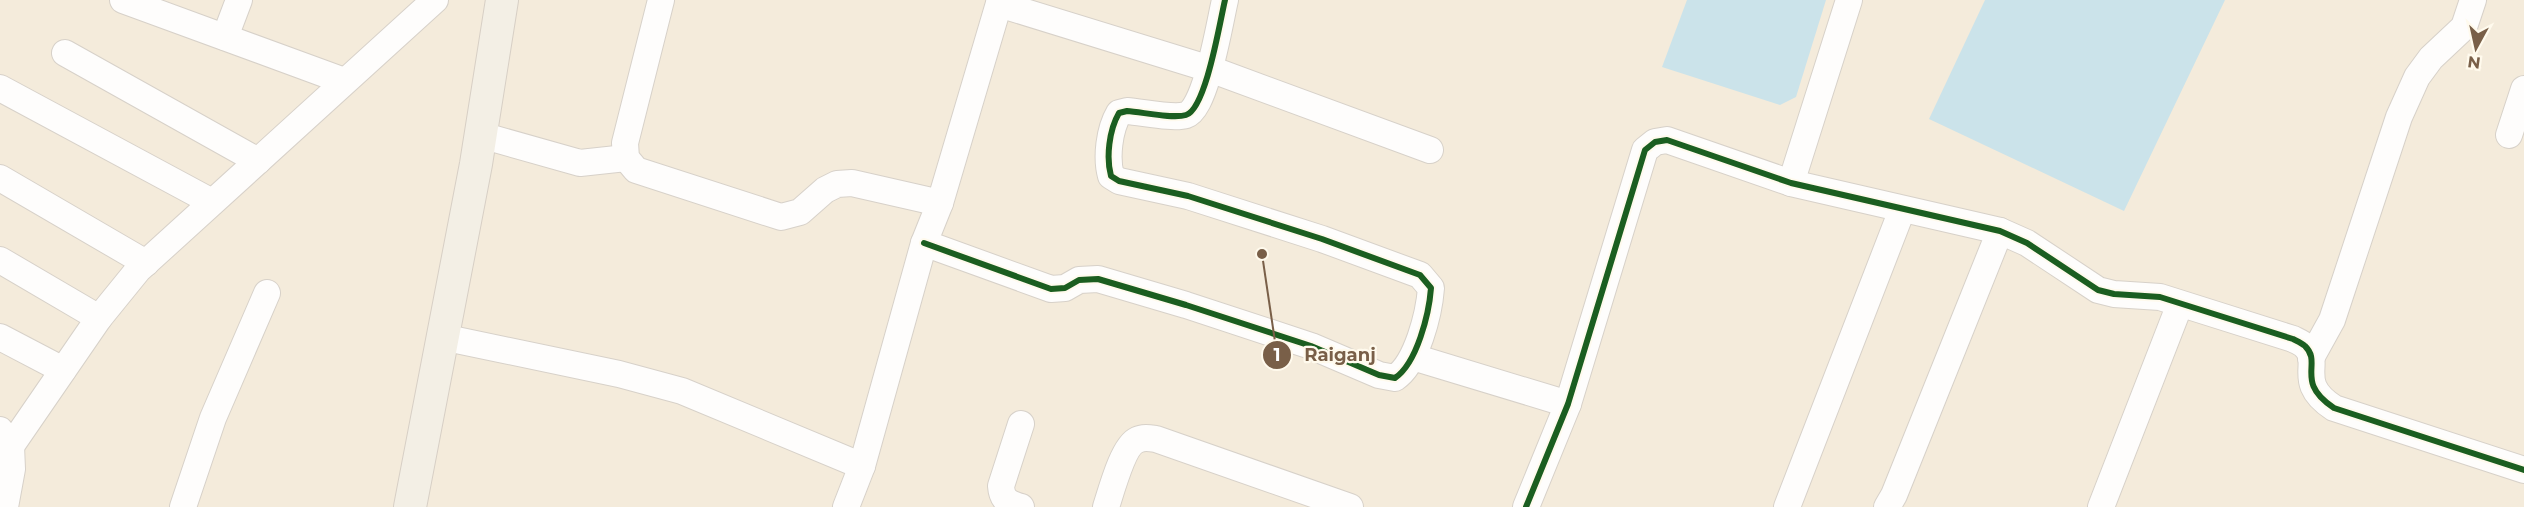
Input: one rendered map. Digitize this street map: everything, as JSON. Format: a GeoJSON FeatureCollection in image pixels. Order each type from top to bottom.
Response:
{"type":"FeatureCollection","features":[{"type":"Feature","properties":{"kind":"main road"},"geometry":{"type":"LineString","coordinates":[[413,506],[442,337],[481,135],[502,0]]}},
{"type":"Feature","properties":{"kind":"street"},"geometry":{"type":"LineString","coordinates":[[123,0],[345,81]]}},
{"type":"Feature","properties":{"kind":"street"},"geometry":{"type":"LineString","coordinates":[[225,38],[239,0]]}},
{"type":"Feature","properties":{"kind":"street"},"geometry":{"type":"LineString","coordinates":[[14,504],[12,469],[5,438],[63,370],[99,318],[146,263],[435,0]]}},
{"type":"Feature","properties":{"kind":"street"},"geometry":{"type":"LineString","coordinates":[[661,0],[626,143],[626,158],[636,170],[781,217],[800,212],[825,190],[837,184],[852,183],[940,203]]}},
{"type":"Feature","properties":{"kind":"street"},"geometry":{"type":"LineString","coordinates":[[924,243],[1051,289],[1065,288],[1079,280],[1098,279],[1311,346],[1379,375],[1395,378],[1406,371],[1430,307],[1431,288],[1420,275],[1188,196],[1119,180],[1111,176],[1107,163],[1115,120],[1119,113],[1127,111],[1184,116],[1193,112],[1198,105],[1210,69],[1225,0]]}},
{"type":"Feature","properties":{"kind":"street"},"geometry":{"type":"LineString","coordinates":[[1791,183],[1849,0]]}},
{"type":"Feature","properties":{"kind":"street"},"geometry":{"type":"LineString","coordinates":[[2473,0],[2463,27],[2431,58],[2417,77],[2399,117],[2332,320],[2311,358],[2310,382],[2319,398],[2334,408],[2524,471]]}},
{"type":"Feature","properties":{"kind":"street"},"geometry":{"type":"LineString","coordinates":[[846,507],[862,466],[924,243],[940,203],[1000,2],[1210,69],[1430,150]]}},
{"type":"Feature","properties":{"kind":"street"},"geometry":{"type":"LineString","coordinates":[[65,53],[258,160]]}},
{"type":"Feature","properties":{"kind":"street"},"geometry":{"type":"LineString","coordinates":[[0,88],[212,202]]}},
{"type":"Feature","properties":{"kind":"street"},"geometry":{"type":"LineString","coordinates":[[2509,135],[2524,89]]}},
{"type":"Feature","properties":{"kind":"street"},"geometry":{"type":"LineString","coordinates":[[481,135],[580,163],[626,158]]}},
{"type":"Feature","properties":{"kind":"street"},"geometry":{"type":"LineString","coordinates":[[1526,507],[1568,404],[1645,150],[1655,142],[1667,140],[1791,183],[2000,231],[2026,243],[2098,290],[2114,294],[2160,297],[2293,339],[2306,347],[2311,358]]}},
{"type":"Feature","properties":{"kind":"street"},"geometry":{"type":"LineString","coordinates":[[0,178],[146,263]]}},
{"type":"Feature","properties":{"kind":"street"},"geometry":{"type":"LineString","coordinates":[[1787,507],[1902,210]]}},
{"type":"Feature","properties":{"kind":"street"},"geometry":{"type":"LineString","coordinates":[[1887,507],[1894,495],[2000,231]]}},
{"type":"Feature","properties":{"kind":"street"},"geometry":{"type":"LineString","coordinates":[[0,260],[99,318]]}},
{"type":"Feature","properties":{"kind":"street"},"geometry":{"type":"LineString","coordinates":[[183,507],[213,418],[267,293]]}},
{"type":"Feature","properties":{"kind":"street"},"geometry":{"type":"LineString","coordinates":[[2101,507],[2180,304]]}},
{"type":"Feature","properties":{"kind":"street"},"geometry":{"type":"LineString","coordinates":[[0,337],[63,370]]}},
{"type":"Feature","properties":{"kind":"street"},"geometry":{"type":"LineString","coordinates":[[442,337],[619,374],[682,391],[862,466]]}},
{"type":"Feature","properties":{"kind":"street"},"geometry":{"type":"LineString","coordinates":[[1413,357],[1568,404]]}},
{"type":"Feature","properties":{"kind":"street"},"geometry":{"type":"LineString","coordinates":[[1021,424],[1002,486],[1002,496],[1008,503],[1021,507]]}},
{"type":"Feature","properties":{"kind":"street"},"geometry":{"type":"LineString","coordinates":[[1106,507],[1126,454],[1134,441],[1144,438],[1156,439],[1341,505]]}},
{"type":"Feature","properties":{"kind":"shaded area"},"geometry":{"type":"Polygon","coordinates":[[[0,0],[2524,0],[2524,507],[0,507],[0,0]]]}},
{"type":"Feature","properties":{"kind":"water"},"geometry":{"type":"Polygon","coordinates":[[[1687,0],[1826,0],[1796,97],[1780,105],[1662,67],[1687,0]]]}},
{"type":"Feature","properties":{"kind":"water"},"geometry":{"type":"Polygon","coordinates":[[[1985,0],[2225,0],[2124,211],[1929,119],[1985,0]]]}},
{"type":"Feature","properties":{"kind":"cycle path"},"geometry":{"type":"LineString","coordinates":[[924,243],[1051,289],[1065,288],[1079,280],[1098,279],[1311,346],[1379,375],[1395,378],[1410,361],[1425,324],[1431,288],[1420,275],[1322,239],[1188,196],[1119,181],[1111,176],[1109,144],[1119,113],[1127,111],[1180,116],[1186,115],[1193,109],[1206,82],[1225,0]]}},
{"type":"Feature","properties":{"kind":"cycle path"},"geometry":{"type":"LineString","coordinates":[[1526,507],[1568,404],[1645,150],[1655,142],[1667,140],[1791,183],[2000,231],[2027,243],[2098,290],[2114,294],[2160,297],[2293,339],[2304,345],[2310,352],[2311,374],[2315,390],[2334,408],[2524,470]]}},
{"type":"Feature","properties":{"kind":"place","name":"Raiganj"},"geometry":{"type":"Point","coordinates":[1262,254]}}]}
